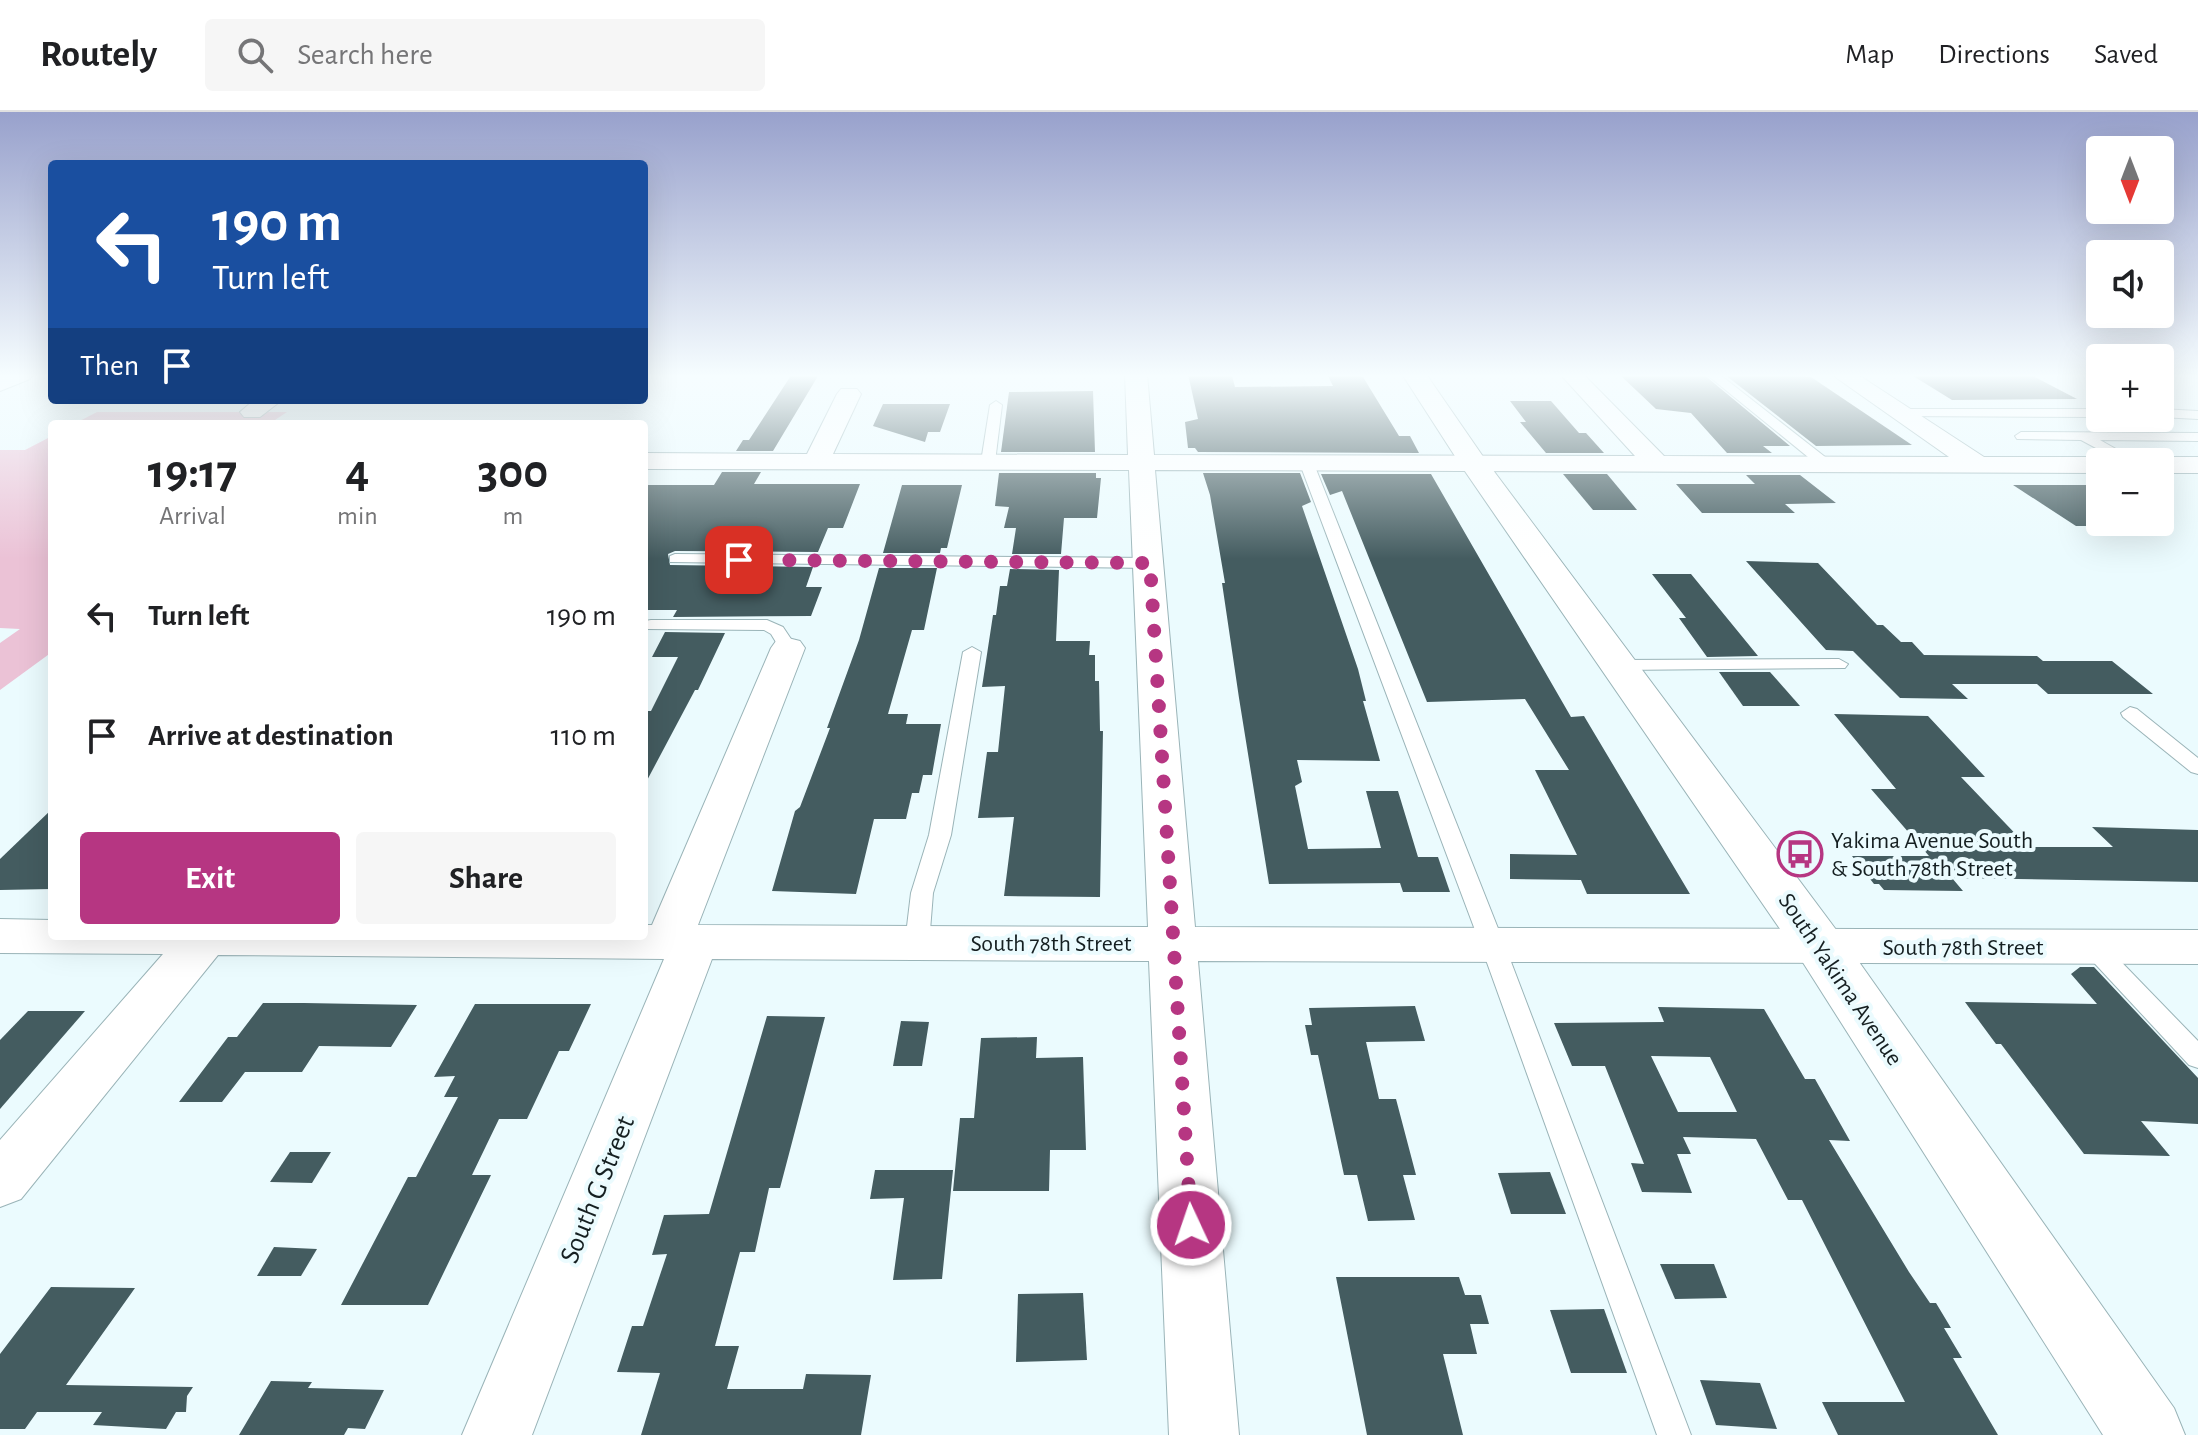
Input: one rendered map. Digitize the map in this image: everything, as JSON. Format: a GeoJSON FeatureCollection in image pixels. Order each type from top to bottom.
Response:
{"type":"FeatureCollection","features":[{"type":"Feature","properties":{"kind":"main road","name":"South Yakima Avenue"},"geometry":{"type":"LineString","coordinates":[[1455,436],[1821,948],[2147,1435]]}},
{"type":"Feature","properties":{"kind":"street"},"geometry":{"type":"LineString","coordinates":[[816,462],[829,436]]}},
{"type":"Feature","properties":{"kind":"street"},"geometry":{"type":"LineString","coordinates":[[1141,436],[1204,1435]]}},
{"type":"Feature","properties":{"kind":"street"},"geometry":{"type":"LineString","coordinates":[[1630,436],[1656,463]]}},
{"type":"Feature","properties":{"kind":"street"},"geometry":{"type":"LineString","coordinates":[[1934,436],[1977,464]]}},
{"type":"Feature","properties":{"kind":"street"},"geometry":{"type":"LineString","coordinates":[[648,461],[2086,465]]}},
{"type":"Feature","properties":{"kind":"street"},"geometry":{"type":"LineString","coordinates":[[2174,465],[2198,465]]}},
{"type":"Feature","properties":{"kind":"street","name":"South G Street"},"geometry":{"type":"LineString","coordinates":[[497,1435],[682,942],[788,648]]}},
{"type":"Feature","properties":{"kind":"street","name":"South 78th Street"},"geometry":{"type":"LineString","coordinates":[[0,936],[48,936]]}},
{"type":"Feature","properties":{"kind":"street"},"geometry":{"type":"LineString","coordinates":[[0,1181],[203,940]]}},
{"type":"Feature","properties":{"kind":"street","name":"South 78th Street"},"geometry":{"type":"LineString","coordinates":[[540,940],[1821,948],[2198,947]]}},
{"type":"Feature","properties":{"kind":"lane"},"geometry":{"type":"LineString","coordinates":[[988,462],[992,436]]}},
{"type":"Feature","properties":{"kind":"lane"},"geometry":{"type":"LineString","coordinates":[[1790,436],[1824,463]]}},
{"type":"Feature","properties":{"kind":"lane"},"geometry":{"type":"LineString","coordinates":[[2021,436],[2198,437]]}},
{"type":"Feature","properties":{"kind":"lane"},"geometry":{"type":"LineString","coordinates":[[2082,436],[2105,448]]}},
{"type":"Feature","properties":{"kind":"lane"},"geometry":{"type":"LineString","coordinates":[[1307,464],[1493,946],[1674,1435]]}},
{"type":"Feature","properties":{"kind":"lane"},"geometry":{"type":"LineString","coordinates":[[675,559],[1150,563]]}},
{"type":"Feature","properties":{"kind":"lane"},"geometry":{"type":"LineString","coordinates":[[651,625],[767,625],[777,631],[788,648]]}},
{"type":"Feature","properties":{"kind":"lane"},"geometry":{"type":"LineString","coordinates":[[917,943],[922,893],[940,835],[972,652]]}},
{"type":"Feature","properties":{"kind":"lane"},"geometry":{"type":"LineString","coordinates":[[1618,665],[1839,664]]}},
{"type":"Feature","properties":{"kind":"lane"},"geometry":{"type":"LineString","coordinates":[[2130,713],[2198,768]]}},
{"type":"Feature","properties":{"kind":"lane"},"geometry":{"type":"LineString","coordinates":[[2093,947],[2198,1058]]}},
{"type":"Feature","properties":{"kind":"shaded area"},"geometry":{"type":"Polygon","coordinates":[[[48,438],[48,655],[0,690],[0,643],[20,629],[0,628],[0,450],[25,450],[48,438]]]}},
{"type":"Feature","properties":{"kind":"building"},"geometry":{"type":"Polygon","coordinates":[[[752,436],[782,436],[773,451],[736,451],[743,440],[749,440],[752,436]]]}},
{"type":"Feature","properties":{"kind":"building"},"geometry":{"type":"Polygon","coordinates":[[[905,436],[927,436],[925,442],[905,436]]]}},
{"type":"Feature","properties":{"kind":"building"},"geometry":{"type":"Polygon","coordinates":[[[1003,436],[1094,436],[1095,452],[1001,452],[1003,436]]]}},
{"type":"Feature","properties":{"kind":"building"},"geometry":{"type":"Polygon","coordinates":[[[1187,436],[1399,436],[1410,436],[1419,453],[1198,452],[1195,448],[1188,448],[1187,436]]]}},
{"type":"Feature","properties":{"kind":"building"},"geometry":{"type":"Polygon","coordinates":[[[1532,436],[1588,436],[1604,453],[1546,453],[1532,436]]]}},
{"type":"Feature","properties":{"kind":"building"},"geometry":{"type":"Polygon","coordinates":[[[1711,436],[1778,436],[1790,446],[1763,446],[1772,453],[1727,453],[1711,436]]]}},
{"type":"Feature","properties":{"kind":"building"},"geometry":{"type":"Polygon","coordinates":[[[1803,436],[1898,436],[1912,445],[1816,446],[1803,436]]]}},
{"type":"Feature","properties":{"kind":"building"},"geometry":{"type":"Polygon","coordinates":[[[722,472],[761,472],[754,484],[860,484],[843,528],[828,528],[818,552],[675,551],[668,554],[670,565],[813,567],[806,587],[822,587],[811,616],[673,617],[677,610],[648,610],[648,485],[714,485],[722,472]]]}},
{"type":"Feature","properties":{"kind":"building"},"geometry":{"type":"Polygon","coordinates":[[[999,473],[1096,473],[1096,478],[1101,478],[1097,518],[1064,518],[1061,554],[1012,554],[1016,528],[1004,528],[1009,507],[995,506],[999,473]]]}},
{"type":"Feature","properties":{"kind":"building"},"geometry":{"type":"Polygon","coordinates":[[[1203,473],[1300,473],[1311,502],[1302,506],[1358,669],[1366,701],[1363,701],[1380,761],[1297,760],[1302,782],[1295,786],[1308,849],[1381,848],[1366,791],[1398,791],[1418,857],[1438,857],[1450,892],[1403,892],[1400,883],[1269,884],[1222,583],[1225,583],[1210,495],[1203,473]]]}},
{"type":"Feature","properties":{"kind":"building"},"geometry":{"type":"Polygon","coordinates":[[[1321,474],[1431,474],[1571,717],[1584,716],[1690,894],[1587,894],[1581,880],[1510,879],[1510,854],[1577,855],[1535,770],[1569,770],[1525,699],[1427,702],[1342,491],[1330,495],[1321,474]]]}},
{"type":"Feature","properties":{"kind":"building"},"geometry":{"type":"Polygon","coordinates":[[[1563,474],[1607,474],[1637,510],[1593,510],[1563,474]]]}},
{"type":"Feature","properties":{"kind":"building"},"geometry":{"type":"Polygon","coordinates":[[[1746,475],[1800,475],[1836,503],[1785,504],[1795,513],[1702,513],[1676,484],[1755,484],[1746,475]]]}},
{"type":"Feature","properties":{"kind":"building"},"geometry":{"type":"Polygon","coordinates":[[[902,485],[962,485],[947,548],[941,548],[940,553],[883,553],[902,485]]]}},
{"type":"Feature","properties":{"kind":"building"},"geometry":{"type":"Polygon","coordinates":[[[2013,485],[2086,485],[2086,526],[2076,526],[2013,485]]]}},
{"type":"Feature","properties":{"kind":"building"},"geometry":{"type":"Polygon","coordinates":[[[1746,561],[1818,563],[1877,625],[1883,625],[1901,642],[1912,642],[1924,655],[2037,656],[2043,661],[2112,661],[2153,694],[2048,694],[2037,684],[1952,684],[1968,699],[1900,698],[1853,651],[1826,650],[1746,561]]]}},
{"type":"Feature","properties":{"kind":"building"},"geometry":{"type":"Polygon","coordinates":[[[879,568],[937,568],[924,630],[912,630],[888,714],[908,714],[906,724],[941,724],[932,775],[923,775],[919,793],[912,793],[906,819],[874,819],[856,894],[772,891],[795,811],[800,807],[830,728],[827,728],[859,640],[879,568]]]}},
{"type":"Feature","properties":{"kind":"building"},"geometry":{"type":"Polygon","coordinates":[[[1010,569],[1059,570],[1056,641],[1090,641],[1089,655],[1095,655],[1100,731],[1103,731],[1100,897],[1004,896],[1014,817],[978,818],[987,752],[998,752],[1005,686],[982,687],[993,615],[996,615],[1000,586],[1007,586],[1010,569]]]}},
{"type":"Feature","properties":{"kind":"building"},"geometry":{"type":"Polygon","coordinates":[[[1652,574],[1691,574],[1758,656],[1707,657],[1679,618],[1686,618],[1652,574]]]}},
{"type":"Feature","properties":{"kind":"building"},"geometry":{"type":"Polygon","coordinates":[[[665,632],[725,633],[698,690],[695,690],[648,778],[648,711],[651,711],[678,657],[652,657],[665,632]]]}},
{"type":"Feature","properties":{"kind":"building"},"geometry":{"type":"Polygon","coordinates":[[[1719,672],[1770,672],[1800,706],[1743,706],[1719,672]]]}},
{"type":"Feature","properties":{"kind":"building"},"geometry":{"type":"Polygon","coordinates":[[[1834,714],[1928,716],[1985,777],[1961,777],[2028,847],[2113,847],[2092,827],[2198,830],[2198,882],[1952,878],[1963,891],[1884,890],[1879,884],[1874,884],[1852,856],[1929,856],[1871,789],[1896,789],[1834,714]]]}},
{"type":"Feature","properties":{"kind":"building"},"geometry":{"type":"Polygon","coordinates":[[[48,813],[48,889],[0,890],[0,859],[48,813]]]}},
{"type":"Feature","properties":{"kind":"building"},"geometry":{"type":"Polygon","coordinates":[[[2080,967],[2094,967],[2198,1078],[2198,1124],[2141,1121],[2170,1156],[2084,1154],[2001,1044],[1996,1044],[1965,1002],[2097,1004],[2071,974],[2080,967]]]}},
{"type":"Feature","properties":{"kind":"building"},"geometry":{"type":"Polygon","coordinates":[[[263,1003],[417,1005],[391,1047],[319,1046],[302,1072],[245,1072],[222,1102],[179,1102],[228,1037],[237,1037],[263,1003]]]}},
{"type":"Feature","properties":{"kind":"building"},"geometry":{"type":"Polygon","coordinates":[[[475,1004],[591,1004],[569,1051],[559,1051],[527,1119],[499,1119],[472,1175],[491,1175],[428,1305],[341,1305],[408,1177],[416,1177],[458,1097],[444,1097],[455,1076],[434,1077],[475,1004]]]}},
{"type":"Feature","properties":{"kind":"building"},"geometry":{"type":"Polygon","coordinates":[[[1415,1006],[1425,1041],[1366,1042],[1379,1099],[1396,1099],[1416,1175],[1403,1175],[1415,1220],[1368,1221],[1357,1175],[1344,1175],[1318,1055],[1311,1055],[1305,1025],[1312,1025],[1309,1008],[1415,1006]]]}},
{"type":"Feature","properties":{"kind":"building"},"geometry":{"type":"Polygon","coordinates":[[[1658,1007],[1764,1009],[1805,1079],[1815,1079],[1850,1141],[1829,1140],[1909,1272],[1930,1303],[1936,1303],[1951,1328],[1944,1328],[1962,1358],[1953,1358],[1998,1435],[1838,1435],[1822,1402],[1905,1402],[1802,1200],[1788,1200],[1756,1139],[1683,1137],[1691,1154],[1677,1154],[1692,1193],[1642,1192],[1631,1163],[1644,1164],[1605,1066],[1572,1066],[1554,1023],[1664,1022],[1658,1007]],[[1651,1056],[1678,1112],[1737,1112],[1710,1057],[1651,1056]]]}},
{"type":"Feature","properties":{"kind":"building"},"geometry":{"type":"Polygon","coordinates":[[[28,1011],[85,1011],[0,1109],[0,1040],[28,1011]]]}},
{"type":"Feature","properties":{"kind":"building"},"geometry":{"type":"Polygon","coordinates":[[[767,1016],[825,1017],[780,1188],[769,1188],[755,1252],[740,1252],[715,1346],[739,1346],[727,1389],[803,1389],[806,1374],[871,1375],[861,1435],[641,1435],[660,1373],[617,1372],[632,1326],[643,1326],[667,1254],[652,1255],[664,1215],[709,1214],[767,1016]]]}},
{"type":"Feature","properties":{"kind":"building"},"geometry":{"type":"Polygon","coordinates":[[[901,1021],[929,1022],[922,1066],[893,1066],[901,1021]]]}},
{"type":"Feature","properties":{"kind":"building"},"geometry":{"type":"Polygon","coordinates":[[[1037,1037],[1036,1058],[1083,1057],[1086,1150],[1050,1150],[1049,1191],[953,1191],[960,1118],[974,1118],[981,1038],[1037,1037]]]}},
{"type":"Feature","properties":{"kind":"building"},"geometry":{"type":"Polygon","coordinates":[[[290,1152],[331,1152],[312,1183],[270,1182],[290,1152]]]}},
{"type":"Feature","properties":{"kind":"building"},"geometry":{"type":"Polygon","coordinates":[[[875,1170],[953,1170],[942,1279],[893,1280],[904,1198],[870,1199],[875,1170]]]}},
{"type":"Feature","properties":{"kind":"building"},"geometry":{"type":"Polygon","coordinates":[[[1550,1172],[1566,1214],[1511,1214],[1498,1173],[1550,1172]]]}},
{"type":"Feature","properties":{"kind":"building"},"geometry":{"type":"Polygon","coordinates":[[[274,1247],[317,1249],[301,1276],[257,1276],[274,1247]]]}},
{"type":"Feature","properties":{"kind":"building"},"geometry":{"type":"Polygon","coordinates":[[[1660,1264],[1714,1264],[1727,1298],[1675,1299],[1660,1264]]]}},
{"type":"Feature","properties":{"kind":"building"},"geometry":{"type":"Polygon","coordinates":[[[1336,1277],[1459,1277],[1465,1295],[1481,1295],[1489,1324],[1470,1324],[1477,1354],[1443,1354],[1463,1435],[1367,1435],[1336,1277]]]}},
{"type":"Feature","properties":{"kind":"building"},"geometry":{"type":"Polygon","coordinates":[[[51,1287],[135,1288],[66,1385],[193,1387],[187,1396],[186,1412],[176,1412],[166,1429],[93,1425],[102,1412],[37,1412],[25,1429],[0,1429],[0,1354],[51,1287]]]}},
{"type":"Feature","properties":{"kind":"building"},"geometry":{"type":"Polygon","coordinates":[[[1083,1293],[1087,1360],[1016,1362],[1018,1294],[1083,1293]]]}},
{"type":"Feature","properties":{"kind":"building"},"geometry":{"type":"Polygon","coordinates":[[[1604,1309],[1627,1373],[1571,1373],[1550,1310],[1604,1309]]]}},
{"type":"Feature","properties":{"kind":"building"},"geometry":{"type":"Polygon","coordinates":[[[1700,1380],[1760,1383],[1777,1429],[1716,1425],[1700,1380]]]}},
{"type":"Feature","properties":{"kind":"building"},"geometry":{"type":"Polygon","coordinates":[[[271,1381],[312,1382],[308,1388],[384,1390],[365,1429],[348,1428],[344,1435],[239,1435],[271,1381]]]}},
{"type":"Feature","properties":{"kind":"place","name":"Yakima Avenue South & South 78th Street"},"geometry":{"type":"Point","coordinates":[1800,854]}},
{"type":"Feature","properties":{"kind":"route"},"geometry":{"type":"LineString","coordinates":[[739,560],[1150,563],[1191,1225]]}}]}
